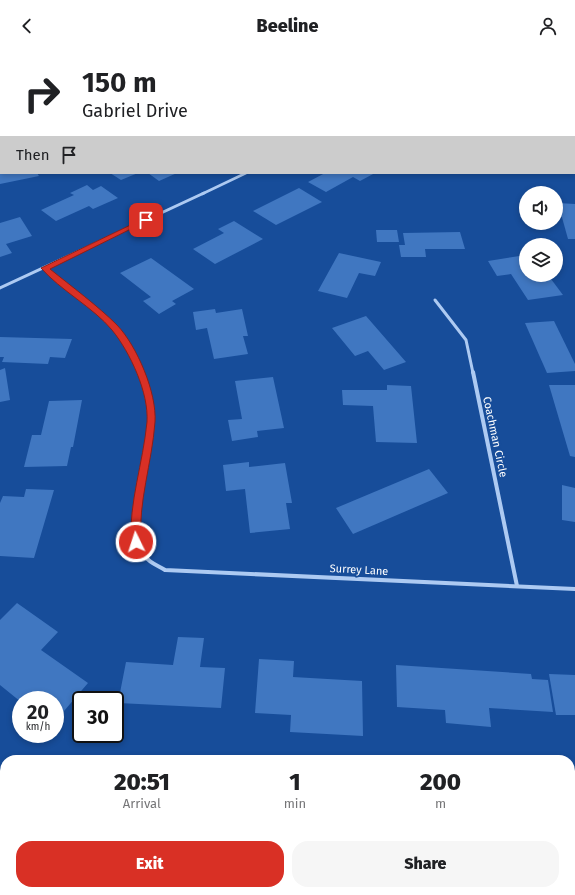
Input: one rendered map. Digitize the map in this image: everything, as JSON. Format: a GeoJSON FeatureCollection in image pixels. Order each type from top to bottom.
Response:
{"type":"FeatureCollection","features":[{"type":"Feature","properties":{"kind":"street"},"geometry":{"type":"LineString","coordinates":[[0,288],[244,174]]}},
{"type":"Feature","properties":{"kind":"street","name":"Surrey Lane"},"geometry":{"type":"LineString","coordinates":[[45,268],[115,328],[132,354],[147,390],[151,421],[135,522],[136,542],[146,558],[165,570],[575,589]]}},
{"type":"Feature","properties":{"kind":"street","name":"Coachman Circle"},"geometry":{"type":"LineString","coordinates":[[435,300],[466,340],[517,586]]}},
{"type":"Feature","properties":{"kind":"building"},"geometry":{"type":"Polygon","coordinates":[[[0,174],[38,174],[39,176],[0,184],[0,174]]]}},
{"type":"Feature","properties":{"kind":"building"},"geometry":{"type":"Polygon","coordinates":[[[112,174],[136,174],[121,180],[112,174]]]}},
{"type":"Feature","properties":{"kind":"building"},"geometry":{"type":"Polygon","coordinates":[[[149,174],[175,174],[159,181],[149,174]]]}},
{"type":"Feature","properties":{"kind":"building"},"geometry":{"type":"Polygon","coordinates":[[[323,174],[373,174],[360,181],[353,177],[326,192],[308,182],[323,174]]]}},
{"type":"Feature","properties":{"kind":"building"},"geometry":{"type":"Polygon","coordinates":[[[87,185],[93,190],[101,186],[118,198],[93,209],[89,206],[56,221],[41,210],[74,195],[70,193],[87,185]]]}},
{"type":"Feature","properties":{"kind":"building"},"geometry":{"type":"Polygon","coordinates":[[[299,188],[322,202],[276,225],[253,211],[299,188]]]}},
{"type":"Feature","properties":{"kind":"building"},"geometry":{"type":"Polygon","coordinates":[[[563,203],[575,204],[575,239],[568,239],[563,221],[563,203]]]}},
{"type":"Feature","properties":{"kind":"building"},"geometry":{"type":"Polygon","coordinates":[[[20,217],[32,236],[6,244],[12,253],[0,257],[0,223],[20,217]]]}},
{"type":"Feature","properties":{"kind":"building"},"geometry":{"type":"Polygon","coordinates":[[[234,221],[263,239],[215,264],[193,249],[224,233],[218,229],[234,221]]]}},
{"type":"Feature","properties":{"kind":"building"},"geometry":{"type":"Polygon","coordinates":[[[376,230],[397,230],[399,242],[377,242],[376,230]]]}},
{"type":"Feature","properties":{"kind":"building"},"geometry":{"type":"Polygon","coordinates":[[[460,232],[465,249],[425,249],[426,257],[401,257],[399,245],[405,245],[403,233],[460,232]]]}},
{"type":"Feature","properties":{"kind":"building"},"geometry":{"type":"Polygon","coordinates":[[[339,253],[381,262],[375,276],[359,273],[347,298],[318,291],[339,253]]]}},
{"type":"Feature","properties":{"kind":"building"},"geometry":{"type":"Polygon","coordinates":[[[519,256],[519,282],[553,282],[563,295],[528,300],[511,274],[497,276],[488,261],[519,256]]]}},
{"type":"Feature","properties":{"kind":"building"},"geometry":{"type":"Polygon","coordinates":[[[151,258],[194,289],[172,301],[176,304],[159,314],[143,301],[151,297],[120,273],[151,258]]]}},
{"type":"Feature","properties":{"kind":"building"},"geometry":{"type":"Polygon","coordinates":[[[215,309],[216,313],[242,309],[248,336],[243,336],[248,354],[214,359],[207,328],[196,330],[193,312],[215,309]]]}},
{"type":"Feature","properties":{"kind":"building"},"geometry":{"type":"Polygon","coordinates":[[[366,316],[406,362],[384,370],[368,351],[355,356],[332,328],[366,316]]]}},
{"type":"Feature","properties":{"kind":"building"},"geometry":{"type":"Polygon","coordinates":[[[554,321],[575,364],[575,371],[547,373],[525,323],[554,321]]]}},
{"type":"Feature","properties":{"kind":"building"},"geometry":{"type":"Polygon","coordinates":[[[0,337],[72,339],[65,358],[50,357],[48,364],[2,362],[4,357],[0,357],[0,337]]]}},
{"type":"Feature","properties":{"kind":"building"},"geometry":{"type":"Polygon","coordinates":[[[5,368],[10,400],[0,402],[0,370],[5,368]]]}},
{"type":"Feature","properties":{"kind":"building"},"geometry":{"type":"Polygon","coordinates":[[[273,377],[284,428],[257,431],[258,437],[232,441],[228,420],[242,419],[235,381],[273,377]]]}},
{"type":"Feature","properties":{"kind":"building"},"geometry":{"type":"Polygon","coordinates":[[[387,385],[411,386],[417,443],[376,442],[373,406],[343,405],[342,390],[387,390],[387,385]]]}},
{"type":"Feature","properties":{"kind":"building"},"geometry":{"type":"Polygon","coordinates":[[[549,385],[575,385],[575,457],[570,456],[549,385]]]}},
{"type":"Feature","properties":{"kind":"building"},"geometry":{"type":"Polygon","coordinates":[[[82,400],[73,447],[71,447],[67,466],[24,467],[32,435],[41,435],[49,401],[82,400]]]}},
{"type":"Feature","properties":{"kind":"building"},"geometry":{"type":"Polygon","coordinates":[[[249,462],[249,467],[285,463],[292,503],[286,503],[290,529],[250,533],[245,489],[226,491],[223,465],[249,462]]]}},
{"type":"Feature","properties":{"kind":"building"},"geometry":{"type":"Polygon","coordinates":[[[429,469],[448,493],[353,534],[336,508],[429,469]]]}},
{"type":"Feature","properties":{"kind":"building"},"geometry":{"type":"Polygon","coordinates":[[[562,485],[575,488],[575,522],[562,520],[562,485]]]}},
{"type":"Feature","properties":{"kind":"building"},"geometry":{"type":"Polygon","coordinates":[[[26,489],[54,490],[34,558],[0,556],[0,503],[3,496],[24,497],[26,489]]]}},
{"type":"Feature","properties":{"kind":"building"},"geometry":{"type":"Polygon","coordinates":[[[17,603],[58,632],[41,650],[88,683],[81,691],[72,691],[72,702],[64,711],[64,691],[12,691],[12,695],[0,685],[0,620],[17,603]]]}},
{"type":"Feature","properties":{"kind":"building"},"geometry":{"type":"Polygon","coordinates":[[[178,637],[204,638],[200,667],[225,668],[221,708],[124,703],[124,691],[120,691],[126,662],[173,665],[178,637]]]}},
{"type":"Feature","properties":{"kind":"building"},"geometry":{"type":"Polygon","coordinates":[[[259,659],[294,661],[293,677],[362,681],[363,736],[290,732],[291,715],[255,713],[259,659]]]}},
{"type":"Feature","properties":{"kind":"building"},"geometry":{"type":"Polygon","coordinates":[[[396,665],[531,674],[532,679],[548,680],[553,712],[489,708],[491,727],[446,723],[445,710],[397,707],[396,665]]]}},
{"type":"Feature","properties":{"kind":"building"},"geometry":{"type":"Polygon","coordinates":[[[549,674],[575,675],[575,715],[556,715],[549,674]]]}},
{"type":"Feature","properties":{"kind":"route"},"geometry":{"type":"LineString","coordinates":[[136,542],[135,522],[151,421],[147,390],[132,354],[115,328],[45,268],[146,220]]}}]}
